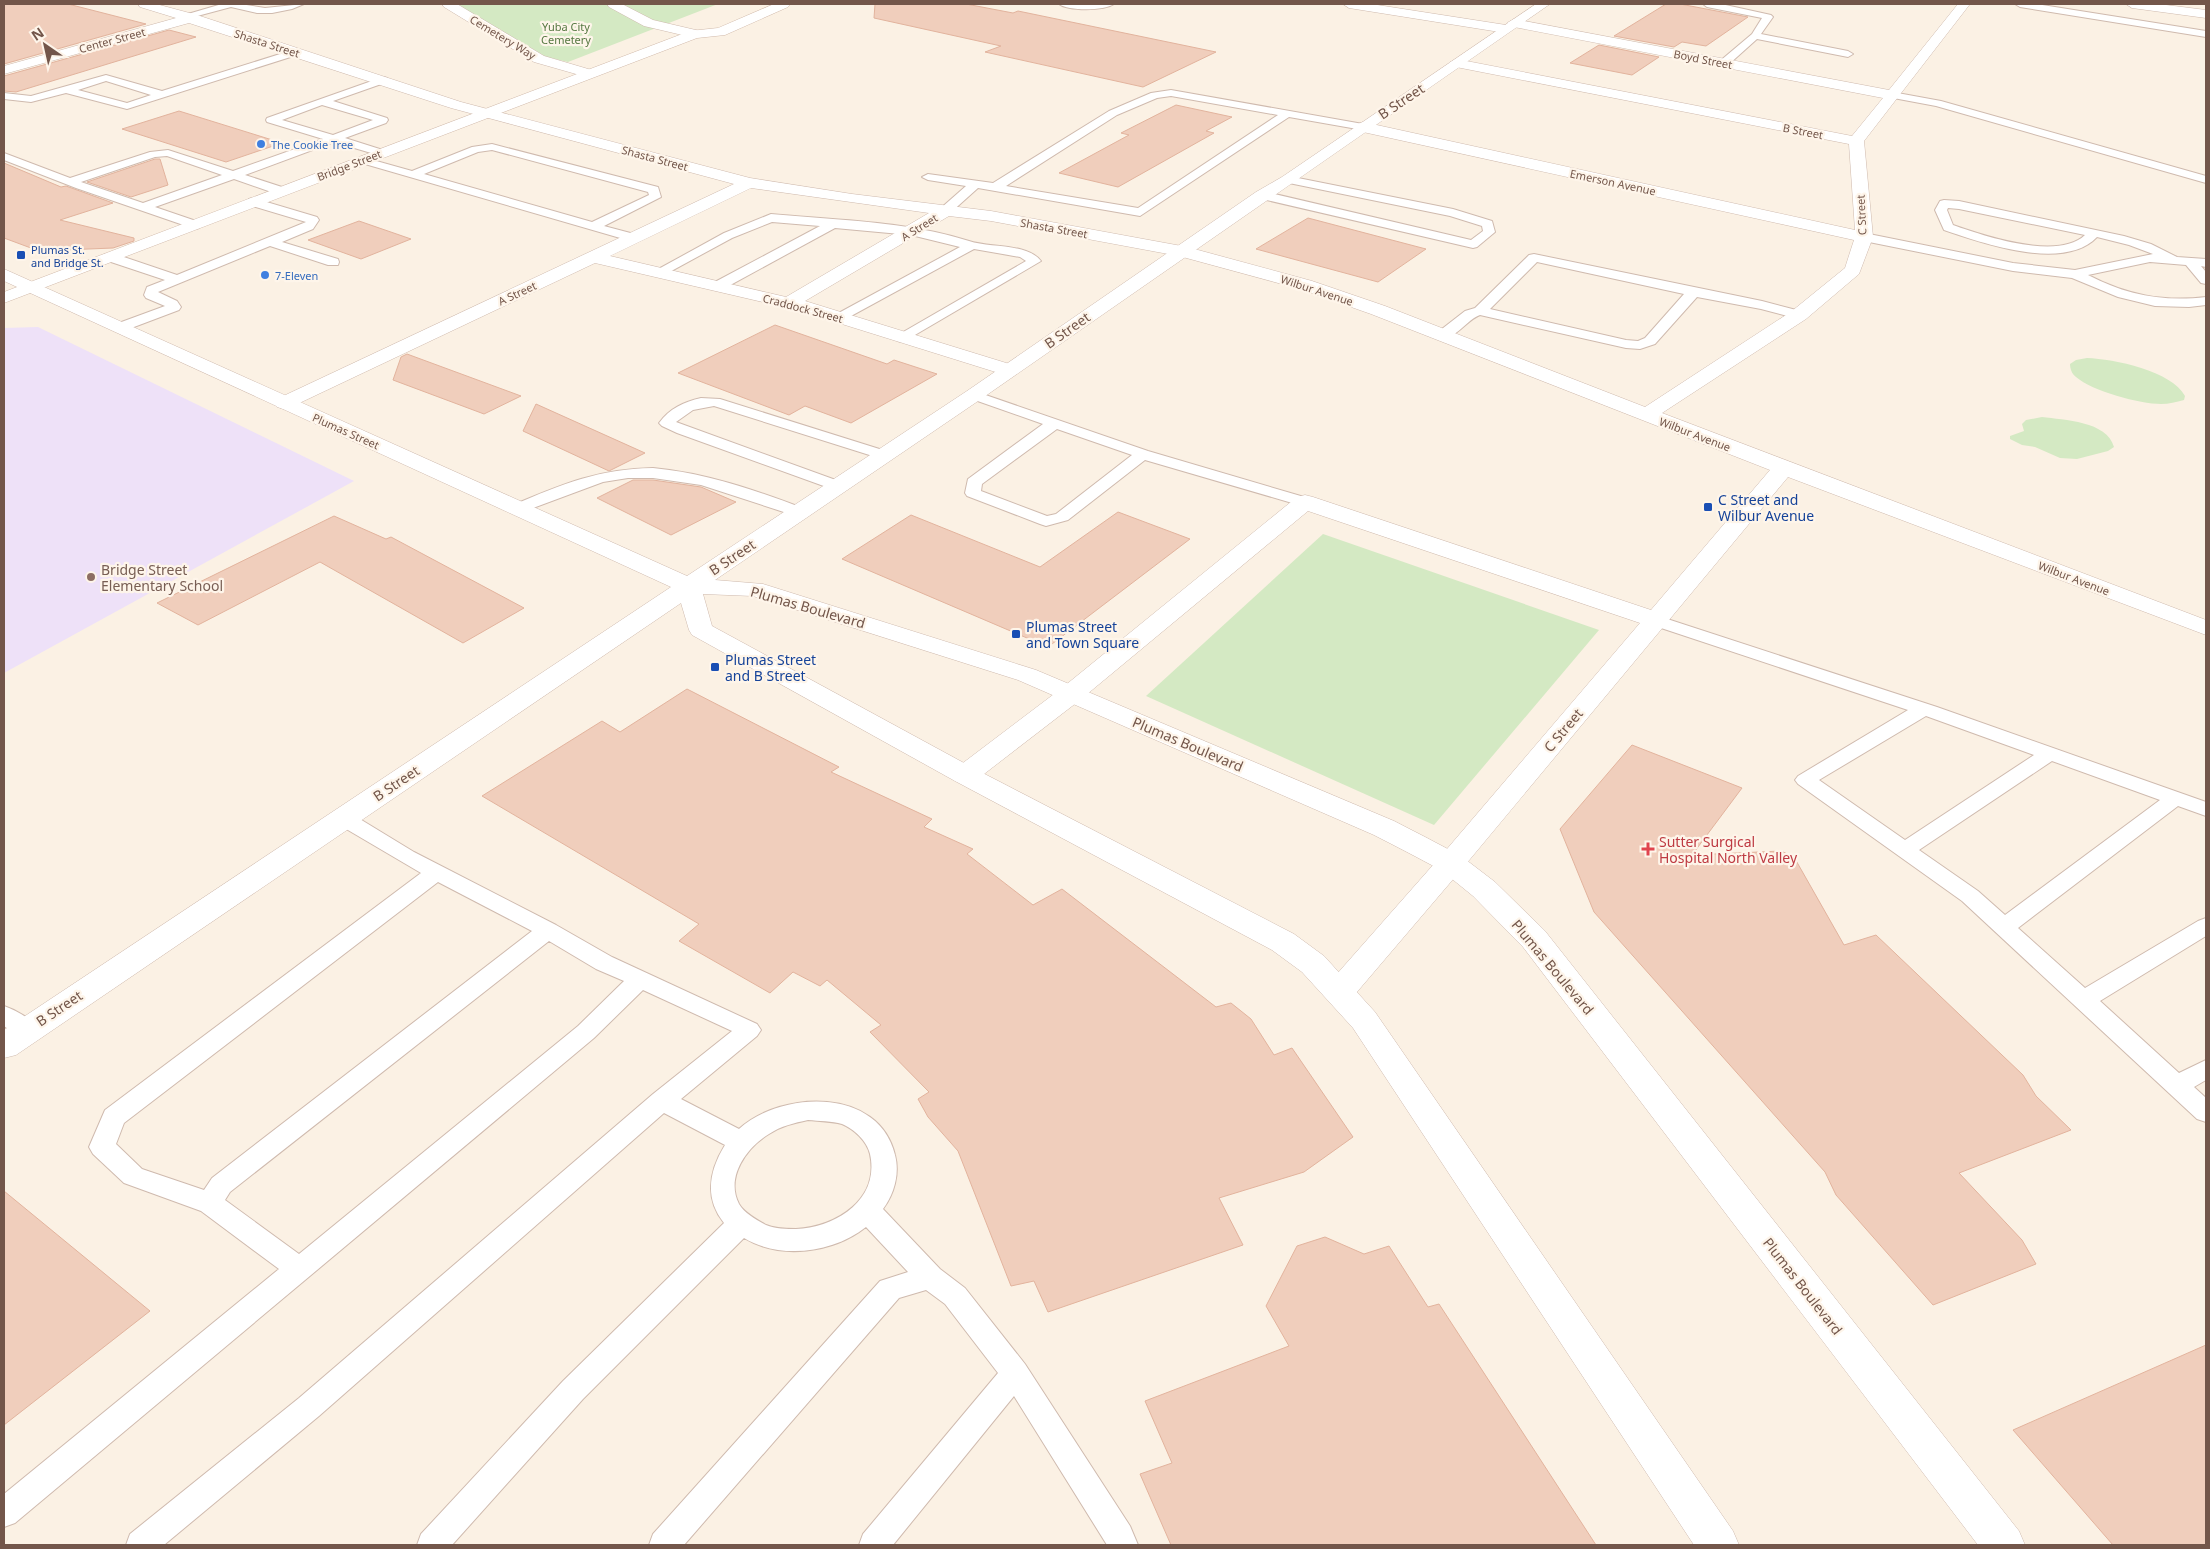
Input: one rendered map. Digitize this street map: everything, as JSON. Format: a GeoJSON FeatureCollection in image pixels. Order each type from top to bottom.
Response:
{"type":"FeatureCollection","features":[{"type":"Feature","properties":{"kind":"street","name":"Shasta Street"},"geometry":{"type":"LineString","coordinates":[[144,4],[456,105],[749,183],[991,216],[1181,251]]}},
{"type":"Feature","properties":{"kind":"street","name":"Cemetery Way"},"geometry":{"type":"LineString","coordinates":[[448,4],[539,59],[590,74]]}},
{"type":"Feature","properties":{"kind":"street"},"geometry":{"type":"LineString","coordinates":[[613,4],[649,23],[694,34]]}},
{"type":"Feature","properties":{"kind":"street","name":"Bridge Street"},"geometry":{"type":"LineString","coordinates":[[4,298],[694,34],[720,32],[784,4]]}},
{"type":"Feature","properties":{"kind":"street","name":"Boyd Street"},"geometry":{"type":"LineString","coordinates":[[1349,4],[1510,26],[1724,63],[1892,95]]}},
{"type":"Feature","properties":{"kind":"street","name":"B Street"},"geometry":{"type":"LineString","coordinates":[[4,1046],[974,395],[1262,195],[1288,180],[1544,4]]}},
{"type":"Feature","properties":{"kind":"street"},"geometry":{"type":"LineString","coordinates":[[1856,141],[1964,4]]}},
{"type":"Feature","properties":{"kind":"street"},"geometry":{"type":"LineString","coordinates":[[2132,4],[2206,14]]}},
{"type":"Feature","properties":{"kind":"street","name":"Center Street"},"geometry":{"type":"LineString","coordinates":[[4,70],[189,17]]}},
{"type":"Feature","properties":{"kind":"street","name":"Bridge Street"},"geometry":{"type":"LineString","coordinates":[[694,34],[694,27],[716,18]]}},
{"type":"Feature","properties":{"kind":"street","name":"B Street"},"geometry":{"type":"LineString","coordinates":[[1456,63],[1856,141]]}},
{"type":"Feature","properties":{"kind":"street","name":"Emerson Avenue"},"geometry":{"type":"LineString","coordinates":[[1363,127],[1864,237]]}},
{"type":"Feature","properties":{"kind":"street","name":"C Street"},"geometry":{"type":"LineString","coordinates":[[1646,415],[1799,315],[1853,270],[1864,237],[1856,141]]}},
{"type":"Feature","properties":{"kind":"street","name":"A Street"},"geometry":{"type":"LineString","coordinates":[[284,403],[749,183]]}},
{"type":"Feature","properties":{"kind":"street","name":"A Street"},"geometry":{"type":"LineString","coordinates":[[789,303],[945,210]]}},
{"type":"Feature","properties":{"kind":"street","name":"Wilbur Avenue"},"geometry":{"type":"LineString","coordinates":[[1181,251],[1306,285],[1443,335],[1784,468],[2206,628]]}},
{"type":"Feature","properties":{"kind":"street","name":"Craddock Street"},"geometry":{"type":"LineString","coordinates":[[593,257],[789,303],[1009,370]]}},
{"type":"Feature","properties":{"kind":"street","name":"Plumas Street"},"geometry":{"type":"LineString","coordinates":[[4,274],[284,403],[690,586]]}},
{"type":"Feature","properties":{"kind":"street","name":"C Street"},"geometry":{"type":"LineString","coordinates":[[1340,991],[1451,864],[1784,468]]}},
{"type":"Feature","properties":{"kind":"street"},"geometry":{"type":"LineString","coordinates":[[965,775],[1071,694],[1305,502],[1655,620]]}},
{"type":"Feature","properties":{"kind":"street"},"geometry":{"type":"LineString","coordinates":[[690,586],[701,630],[965,775],[1283,942],[1313,964],[1340,991],[1364,1020],[1718,1545]]}},
{"type":"Feature","properties":{"kind":"street","name":"Plumas Boulevard"},"geometry":{"type":"LineString","coordinates":[[690,586],[756,589],[1027,675],[1384,828],[1451,864],[1484,889],[1534,939],[2004,1545]]}},
{"type":"Feature","properties":{"kind":"lane"},"geometry":{"type":"LineString","coordinates":[[189,17],[231,4],[260,11],[275,11],[299,4]]}},
{"type":"Feature","properties":{"kind":"lane"},"geometry":{"type":"LineString","coordinates":[[1064,4],[1090,7],[1109,4]]}},
{"type":"Feature","properties":{"kind":"lane"},"geometry":{"type":"LineString","coordinates":[[1707,4],[1768,17],[1755,36],[1724,63]]}},
{"type":"Feature","properties":{"kind":"lane"},"geometry":{"type":"LineString","coordinates":[[2020,4],[2206,34]]}},
{"type":"Feature","properties":{"kind":"lane"},"geometry":{"type":"LineString","coordinates":[[1755,36],[1848,54]]}},
{"type":"Feature","properties":{"kind":"lane"},"geometry":{"type":"LineString","coordinates":[[66,90],[127,106],[296,52]]}},
{"type":"Feature","properties":{"kind":"lane"},"geometry":{"type":"LineString","coordinates":[[4,96],[31,99],[106,78],[163,95]]}},
{"type":"Feature","properties":{"kind":"lane"},"geometry":{"type":"LineString","coordinates":[[382,153],[271,120],[383,80]]}},
{"type":"Feature","properties":{"kind":"lane"},"geometry":{"type":"LineString","coordinates":[[996,187],[1113,113],[1154,95],[1171,93],[1193,96],[1363,127]]}},
{"type":"Feature","properties":{"kind":"lane"},"geometry":{"type":"LineString","coordinates":[[1892,95],[1937,103],[2206,180]]}},
{"type":"Feature","properties":{"kind":"lane"},"geometry":{"type":"LineString","coordinates":[[144,207],[383,120],[322,101]]}},
{"type":"Feature","properties":{"kind":"lane"},"geometry":{"type":"LineString","coordinates":[[928,177],[1140,212],[1287,113]]}},
{"type":"Feature","properties":{"kind":"lane"},"geometry":{"type":"LineString","coordinates":[[412,175],[476,149],[492,147],[654,190],[655,197],[593,226]]}},
{"type":"Feature","properties":{"kind":"lane"},"geometry":{"type":"LineString","coordinates":[[70,182],[154,154],[168,153],[281,191]]}},
{"type":"Feature","properties":{"kind":"lane"},"geometry":{"type":"LineString","coordinates":[[4,156],[70,182],[195,225]]}},
{"type":"Feature","properties":{"kind":"lane"},"geometry":{"type":"LineString","coordinates":[[362,160],[634,238]]}},
{"type":"Feature","properties":{"kind":"lane"},"geometry":{"type":"LineString","coordinates":[[1262,195],[1474,244],[1489,232],[1488,224],[1453,214],[1288,180]]}},
{"type":"Feature","properties":{"kind":"lane"},"geometry":{"type":"LineString","coordinates":[[945,210],[976,184]]}},
{"type":"Feature","properties":{"kind":"lane"},"geometry":{"type":"LineString","coordinates":[[121,327],[174,307],[172,304],[151,295],[152,290],[310,226],[312,220],[254,202]]}},
{"type":"Feature","properties":{"kind":"lane"},"geometry":{"type":"LineString","coordinates":[[2094,233],[2084,243],[2065,248],[2039,250],[1971,236],[1948,227],[1941,210],[1944,204],[1958,205],[2094,233],[2133,242],[2172,260]]}},
{"type":"Feature","properties":{"kind":"lane"},"geometry":{"type":"LineString","coordinates":[[659,272],[751,225],[771,218],[911,231],[964,244],[1016,252],[1024,254],[1035,261],[903,338]]}},
{"type":"Feature","properties":{"kind":"lane"},"geometry":{"type":"LineString","coordinates":[[718,286],[833,224]]}},
{"type":"Feature","properties":{"kind":"lane"},"geometry":{"type":"LineString","coordinates":[[1864,237],[2012,267],[2075,274],[2115,292],[2150,302],[2180,305],[2206,301]]}},
{"type":"Feature","properties":{"kind":"lane"},"geometry":{"type":"LineString","coordinates":[[270,242],[333,262]]}},
{"type":"Feature","properties":{"kind":"lane"},"geometry":{"type":"LineString","coordinates":[[840,318],[968,247],[964,244]]}},
{"type":"Feature","properties":{"kind":"lane"},"geometry":{"type":"LineString","coordinates":[[110,257],[178,280]]}},
{"type":"Feature","properties":{"kind":"lane"},"geometry":{"type":"LineString","coordinates":[[1443,335],[1470,314],[1480,311],[1534,258],[1762,305],[1799,315]]}},
{"type":"Feature","properties":{"kind":"lane"},"geometry":{"type":"LineString","coordinates":[[2075,274],[2150,258],[2206,263]]}},
{"type":"Feature","properties":{"kind":"lane"},"geometry":{"type":"LineString","coordinates":[[2191,262],[2206,280]]}},
{"type":"Feature","properties":{"kind":"lane"},"geometry":{"type":"LineString","coordinates":[[1480,311],[1626,344],[1640,344],[1650,341],[1690,295],[1697,293]]}},
{"type":"Feature","properties":{"kind":"lane"},"geometry":{"type":"LineString","coordinates":[[974,395],[1143,454],[1305,502]]}},
{"type":"Feature","properties":{"kind":"lane"},"geometry":{"type":"LineString","coordinates":[[838,486],[667,423],[672,415],[686,408],[705,402],[715,402],[884,455]]}},
{"type":"Feature","properties":{"kind":"lane"},"geometry":{"type":"LineString","coordinates":[[1055,423],[974,482],[973,493],[1046,521],[1062,517],[1143,454]]}},
{"type":"Feature","properties":{"kind":"lane"},"geometry":{"type":"LineString","coordinates":[[519,508],[602,477],[638,474],[688,476],[730,486],[799,512]]}},
{"type":"Feature","properties":{"kind":"lane"},"geometry":{"type":"LineString","coordinates":[[1655,620],[1924,709],[2206,809]]}},
{"type":"Feature","properties":{"kind":"lane"},"geometry":{"type":"LineString","coordinates":[[1924,709],[1805,780],[1970,896],[2206,1112]]}},
{"type":"Feature","properties":{"kind":"lane"},"geometry":{"type":"LineString","coordinates":[[1904,850],[2050,753]]}},
{"type":"Feature","properties":{"kind":"lane"},"geometry":{"type":"LineString","coordinates":[[2004,927],[2176,798]]}},
{"type":"Feature","properties":{"kind":"lane"},"geometry":{"type":"LineString","coordinates":[[141,1545],[309,1407],[662,1101],[749,1030],[604,963],[548,930],[436,872],[343,818]]}},
{"type":"Feature","properties":{"kind":"lane"},"geometry":{"type":"LineString","coordinates":[[300,1269],[210,1203],[133,1176],[102,1147],[114,1117],[436,872]]}},
{"type":"Feature","properties":{"kind":"lane"},"geometry":{"type":"LineString","coordinates":[[2084,1000],[2206,926]]}},
{"type":"Feature","properties":{"kind":"lane"},"geometry":{"type":"LineString","coordinates":[[210,1203],[221,1185],[548,930]]}},
{"type":"Feature","properties":{"kind":"lane"},"geometry":{"type":"LineString","coordinates":[[4,1513],[586,1032],[639,980]]}},
{"type":"Feature","properties":{"kind":"lane"},"geometry":{"type":"LineString","coordinates":[[4,1015],[27,1030]]}},
{"type":"Feature","properties":{"kind":"lane"},"geometry":{"type":"LineString","coordinates":[[2177,1085],[2206,1069]]}},
{"type":"Feature","properties":{"kind":"lane"},"geometry":{"type":"LineString","coordinates":[[662,1101],[740,1142]]}},
{"type":"Feature","properties":{"kind":"lane"},"geometry":{"type":"LineString","coordinates":[[808,1110],[832,1112],[855,1119],[872,1132],[883,1150],[886,1169],[880,1190],[867,1210],[847,1226],[820,1238],[791,1241],[764,1236],[742,1224],[727,1206],[722,1184],[727,1162],[740,1142],[760,1126],[783,1115],[808,1110]]}},
{"type":"Feature","properties":{"kind":"lane"},"geometry":{"type":"LineString","coordinates":[[867,1210],[930,1277],[955,1296],[1015,1373],[1119,1536],[1122,1545]]}},
{"type":"Feature","properties":{"kind":"lane"},"geometry":{"type":"LineString","coordinates":[[432,1545],[573,1390],[742,1224]]}},
{"type":"Feature","properties":{"kind":"lane"},"geometry":{"type":"LineString","coordinates":[[664,1545],[890,1289],[930,1277]]}},
{"type":"Feature","properties":{"kind":"lane"},"geometry":{"type":"LineString","coordinates":[[874,1545],[1015,1373]]}},
{"type":"Feature","properties":{"kind":"shaded area","name":"Bridge Street Elementary School"},"geometry":{"type":"Polygon","coordinates":[[[38,327],[354,481],[4,673],[4,328],[38,327]]]}},
{"type":"Feature","properties":{"kind":"green space","name":"Yuba City Cemetery"},"geometry":{"type":"Polygon","coordinates":[[[456,4],[718,4],[568,62],[546,57],[456,4]]]}},
{"type":"Feature","properties":{"kind":"green space"},"geometry":{"type":"Polygon","coordinates":[[[2087,358],[2126,364],[2155,373],[2178,387],[2185,396],[2184,400],[2161,404],[2129,399],[2104,392],[2083,382],[2072,373],[2070,364],[2076,360],[2087,358]]]}},
{"type":"Feature","properties":{"kind":"green space"},"geometry":{"type":"Polygon","coordinates":[[[2042,417],[2084,423],[2094,427],[2110,438],[2114,447],[2108,451],[2077,459],[2060,458],[2010,439],[2010,436],[2024,431],[2022,424],[2026,420],[2042,417]]]}},
{"type":"Feature","properties":{"kind":"green space"},"geometry":{"type":"Polygon","coordinates":[[[1323,534],[1599,630],[1434,825],[1146,696],[1323,534]]]}},
{"type":"Feature","properties":{"kind":"building"},"geometry":{"type":"Polygon","coordinates":[[[4,4],[68,4],[146,24],[4,64],[4,4]]]}},
{"type":"Feature","properties":{"kind":"building"},"geometry":{"type":"Polygon","coordinates":[[[875,4],[966,4],[1013,13],[1018,11],[1216,52],[1143,87],[985,52],[1001,46],[874,18],[875,4]]]}},
{"type":"Feature","properties":{"kind":"building"},"geometry":{"type":"Polygon","coordinates":[[[1666,4],[1680,4],[1748,17],[1706,46],[1682,42],[1674,47],[1614,36],[1666,4]]]}},
{"type":"Feature","properties":{"kind":"building"},"geometry":{"type":"Polygon","coordinates":[[[169,30],[196,37],[16,92],[4,91],[4,76],[169,30]]]}},
{"type":"Feature","properties":{"kind":"building"},"geometry":{"type":"Polygon","coordinates":[[[1599,45],[1659,57],[1632,75],[1570,63],[1599,45]]]}},
{"type":"Feature","properties":{"kind":"building"},"geometry":{"type":"Polygon","coordinates":[[[1176,105],[1232,117],[1206,131],[1214,133],[1118,187],[1059,173],[1129,135],[1121,133],[1176,105]]]}},
{"type":"Feature","properties":{"kind":"building"},"geometry":{"type":"Polygon","coordinates":[[[179,111],[282,143],[226,162],[122,129],[179,111]]]}},
{"type":"Feature","properties":{"kind":"building"},"geometry":{"type":"Polygon","coordinates":[[[155,159],[160,159],[168,185],[131,197],[87,182],[155,159]]]}},
{"type":"Feature","properties":{"kind":"building"},"geometry":{"type":"Polygon","coordinates":[[[4,163],[61,187],[66,186],[113,203],[60,220],[134,238],[134,241],[113,248],[39,251],[4,238],[4,163]]]}},
{"type":"Feature","properties":{"kind":"building"},"geometry":{"type":"Polygon","coordinates":[[[1308,218],[1426,249],[1378,282],[1256,249],[1308,218]]]}},
{"type":"Feature","properties":{"kind":"building"},"geometry":{"type":"Polygon","coordinates":[[[359,221],[411,239],[361,259],[308,240],[359,221]]]}},
{"type":"Feature","properties":{"kind":"building"},"geometry":{"type":"Polygon","coordinates":[[[775,325],[887,364],[894,360],[937,374],[851,423],[805,406],[789,415],[678,373],[775,325]]]}},
{"type":"Feature","properties":{"kind":"building"},"geometry":{"type":"Polygon","coordinates":[[[407,354],[521,396],[484,414],[393,380],[401,357],[407,354]]]}},
{"type":"Feature","properties":{"kind":"building"},"geometry":{"type":"Polygon","coordinates":[[[536,404],[645,453],[609,471],[523,431],[536,404]]]}},
{"type":"Feature","properties":{"kind":"building"},"geometry":{"type":"Polygon","coordinates":[[[633,480],[653,480],[701,487],[736,502],[671,535],[597,498],[633,480]]]}},
{"type":"Feature","properties":{"kind":"building"},"geometry":{"type":"Polygon","coordinates":[[[1118,512],[1190,539],[1048,647],[842,559],[911,515],[1040,567],[1118,512]]]}},
{"type":"Feature","properties":{"kind":"building"},"geometry":{"type":"Polygon","coordinates":[[[334,516],[386,539],[391,537],[524,608],[463,643],[320,562],[198,625],[157,603],[334,516]]]}},
{"type":"Feature","properties":{"kind":"building"},"geometry":{"type":"Polygon","coordinates":[[[687,689],[839,767],[831,772],[932,819],[924,827],[973,849],[967,854],[1033,905],[1062,889],[1216,1007],[1231,1003],[1251,1019],[1274,1055],[1292,1048],[1353,1137],[1304,1172],[1219,1198],[1243,1245],[1048,1312],[1034,1281],[1011,1286],[958,1151],[928,1117],[918,1099],[929,1092],[870,1032],[881,1025],[827,980],[820,986],[793,972],[770,993],[679,941],[699,924],[482,796],[602,721],[620,732],[687,689]]]}},
{"type":"Feature","properties":{"kind":"building"},"geometry":{"type":"Polygon","coordinates":[[[1632,745],[1742,788],[1692,855],[1781,851],[1794,857],[1844,945],[1876,935],[2023,1075],[2036,1096],[2071,1130],[1959,1173],[2022,1240],[2036,1264],[1933,1305],[1836,1195],[1825,1172],[1594,912],[1560,829],[1632,745]]]}},
{"type":"Feature","properties":{"kind":"building"},"geometry":{"type":"Polygon","coordinates":[[[4,1191],[150,1311],[4,1425],[4,1191]]]}},
{"type":"Feature","properties":{"kind":"building"},"geometry":{"type":"Polygon","coordinates":[[[1325,1237],[1364,1254],[1389,1246],[1428,1307],[1439,1304],[1596,1545],[1171,1545],[1140,1474],[1172,1463],[1145,1401],[1289,1346],[1266,1306],[1297,1246],[1325,1237]]]}},
{"type":"Feature","properties":{"kind":"building"},"geometry":{"type":"Polygon","coordinates":[[[2206,1345],[2206,1545],[2113,1545],[2013,1430],[2206,1345]]]}},
{"type":"Feature","properties":{"kind":"place","name":"The Cookie Tree"},"geometry":{"type":"Point","coordinates":[261,144]}},
{"type":"Feature","properties":{"kind":"place","name":"Plumas St. and Bridge St."},"geometry":{"type":"Point","coordinates":[21,255]}},
{"type":"Feature","properties":{"kind":"place","name":"7-Eleven"},"geometry":{"type":"Point","coordinates":[265,275]}},
{"type":"Feature","properties":{"kind":"place","name":"C Street and Wilbur Avenue"},"geometry":{"type":"Point","coordinates":[1708,507]}},
{"type":"Feature","properties":{"kind":"place","name":"Bridge Street Elementary School"},"geometry":{"type":"Point","coordinates":[91,577]}},
{"type":"Feature","properties":{"kind":"place","name":"Plumas Street and Town Square"},"geometry":{"type":"Point","coordinates":[1016,634]}},
{"type":"Feature","properties":{"kind":"place","name":"Plumas Street and B Street"},"geometry":{"type":"Point","coordinates":[715,667]}},
{"type":"Feature","properties":{"kind":"place","name":"Sutter Surgical Hospital North Valley"},"geometry":{"type":"Point","coordinates":[1648,849]}}]}
